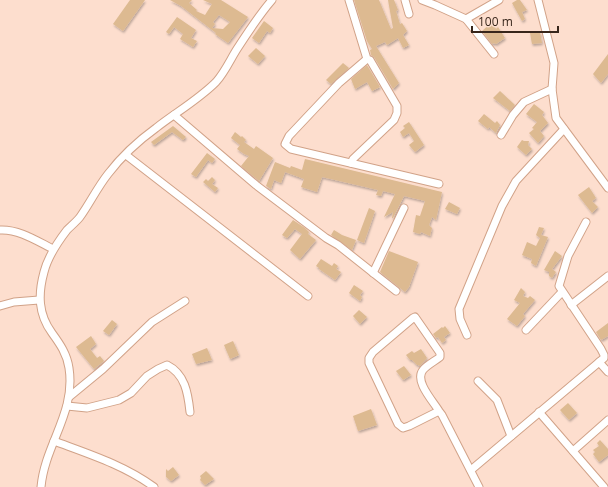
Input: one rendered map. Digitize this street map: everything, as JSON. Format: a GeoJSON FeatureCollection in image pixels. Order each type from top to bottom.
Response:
{"type":"FeatureCollection","features":[{"type":"Feature","properties":{"kind":"street"},"geometry":{"type":"LineString","coordinates":[[41,487],[45,464],[68,406],[70,378],[67,358],[58,341],[51,332],[44,317],[39,300],[44,274],[53,249],[79,218],[107,175],[126,155],[155,128],[174,115],[215,82],[227,68],[248,32],[272,0]]}},
{"type":"Feature","properties":{"kind":"street"},"geometry":{"type":"LineString","coordinates":[[349,0],[367,59],[370,60],[375,67],[397,106],[397,113],[394,120],[353,159],[351,163]]}},
{"type":"Feature","properties":{"kind":"street"},"geometry":{"type":"LineString","coordinates":[[405,0],[410,14]]}},
{"type":"Feature","properties":{"kind":"street"},"geometry":{"type":"LineString","coordinates":[[422,0],[466,19],[494,54]]}},
{"type":"Feature","properties":{"kind":"street"},"geometry":{"type":"LineString","coordinates":[[466,19],[490,2],[499,0]]}},
{"type":"Feature","properties":{"kind":"street"},"geometry":{"type":"LineString","coordinates":[[538,0],[554,63],[552,89],[556,118],[607,184]]}},
{"type":"Feature","properties":{"kind":"street"},"geometry":{"type":"LineString","coordinates":[[367,59],[339,83],[289,136],[285,144],[291,149],[440,184]]}},
{"type":"Feature","properties":{"kind":"street"},"geometry":{"type":"LineString","coordinates":[[501,135],[513,115],[524,102],[552,89]]}},
{"type":"Feature","properties":{"kind":"street"},"geometry":{"type":"LineString","coordinates":[[174,115],[256,185],[396,291]]}},
{"type":"Feature","properties":{"kind":"street"},"geometry":{"type":"LineString","coordinates":[[467,335],[460,319],[459,309],[502,206],[516,181],[564,129]]}},
{"type":"Feature","properties":{"kind":"street"},"geometry":{"type":"LineString","coordinates":[[126,155],[308,296]]}},
{"type":"Feature","properties":{"kind":"street"},"geometry":{"type":"LineString","coordinates":[[373,273],[404,208]]}},
{"type":"Feature","properties":{"kind":"street"},"geometry":{"type":"LineString","coordinates":[[471,470],[604,358],[604,355],[559,286],[568,256],[586,222]]}},
{"type":"Feature","properties":{"kind":"street"},"geometry":{"type":"LineString","coordinates":[[0,230],[17,232],[53,249]]}},
{"type":"Feature","properties":{"kind":"street"},"geometry":{"type":"LineString","coordinates":[[571,305],[608,276]]}},
{"type":"Feature","properties":{"kind":"street"},"geometry":{"type":"LineString","coordinates":[[526,330],[562,292]]}},
{"type":"Feature","properties":{"kind":"street"},"geometry":{"type":"LineString","coordinates":[[0,306],[14,302],[39,300]]}},
{"type":"Feature","properties":{"kind":"street"},"geometry":{"type":"LineString","coordinates":[[69,397],[103,369],[152,322],[185,301]]}},
{"type":"Feature","properties":{"kind":"street"},"geometry":{"type":"LineString","coordinates":[[439,411],[403,428],[398,424],[369,363],[369,358],[374,352],[415,317],[440,353],[440,357],[423,370],[420,377],[420,383],[439,411],[479,487]]}},
{"type":"Feature","properties":{"kind":"street"},"geometry":{"type":"LineString","coordinates":[[599,362],[608,372]]}},
{"type":"Feature","properties":{"kind":"street"},"geometry":{"type":"LineString","coordinates":[[68,406],[87,408],[119,400],[131,393],[147,376],[167,365],[173,368],[181,376],[188,397],[190,412]]}},
{"type":"Feature","properties":{"kind":"street"},"geometry":{"type":"LineString","coordinates":[[478,381],[497,400],[511,436]]}},
{"type":"Feature","properties":{"kind":"street"},"geometry":{"type":"LineString","coordinates":[[539,412],[604,487]]}},
{"type":"Feature","properties":{"kind":"street"},"geometry":{"type":"LineString","coordinates":[[573,451],[608,420]]}},
{"type":"Feature","properties":{"kind":"street"},"geometry":{"type":"LineString","coordinates":[[54,441],[106,460],[128,470],[154,487]]}},
{"type":"Feature","properties":{"kind":"building"},"geometry":{"type":"Polygon","coordinates":[[[130,0],[145,0],[123,31],[113,24],[130,0]]]}},
{"type":"Feature","properties":{"kind":"building"},"geometry":{"type":"Polygon","coordinates":[[[170,0],[192,0],[189,3],[197,10],[196,11],[205,15],[212,4],[203,0],[221,0],[248,17],[228,43],[181,6],[170,0]],[[219,15],[213,22],[215,24],[212,28],[223,29],[230,22],[219,15]]]}},
{"type":"Feature","properties":{"kind":"building"},"geometry":{"type":"Polygon","coordinates":[[[354,0],[379,0],[391,29],[393,28],[388,0],[394,0],[398,10],[396,11],[400,24],[402,23],[407,31],[403,35],[409,45],[403,48],[398,38],[387,45],[385,42],[376,46],[399,83],[393,89],[374,57],[371,55],[370,50],[372,49],[367,41],[354,0]]]}},
{"type":"Feature","properties":{"kind":"building"},"geometry":{"type":"Polygon","coordinates":[[[520,0],[527,10],[522,12],[525,19],[522,21],[512,3],[520,0]]]}},
{"type":"Feature","properties":{"kind":"building"},"geometry":{"type":"Polygon","coordinates":[[[177,17],[196,30],[191,38],[197,41],[193,47],[180,39],[183,34],[174,27],[169,34],[166,32],[177,17]]]}},
{"type":"Feature","properties":{"kind":"building"},"geometry":{"type":"Polygon","coordinates":[[[264,21],[273,28],[270,33],[267,31],[259,43],[252,38],[264,21]]]}},
{"type":"Feature","properties":{"kind":"building"},"geometry":{"type":"Polygon","coordinates":[[[492,22],[496,29],[498,27],[505,38],[496,44],[492,44],[482,31],[492,22]]]}},
{"type":"Feature","properties":{"kind":"building"},"geometry":{"type":"Polygon","coordinates":[[[540,32],[542,43],[532,44],[530,33],[540,32]]]}},
{"type":"Feature","properties":{"kind":"building"},"geometry":{"type":"Polygon","coordinates":[[[256,48],[265,56],[258,64],[248,56],[256,48]]]}},
{"type":"Feature","properties":{"kind":"building"},"geometry":{"type":"Polygon","coordinates":[[[608,54],[608,74],[601,83],[593,74],[608,54]]]}},
{"type":"Feature","properties":{"kind":"building"},"geometry":{"type":"Polygon","coordinates":[[[343,63],[349,68],[331,84],[326,80],[343,63]]]}},
{"type":"Feature","properties":{"kind":"building"},"geometry":{"type":"Polygon","coordinates":[[[367,65],[380,87],[372,91],[367,82],[355,89],[351,79],[367,65]]]}},
{"type":"Feature","properties":{"kind":"building"},"geometry":{"type":"Polygon","coordinates":[[[500,91],[515,105],[510,111],[493,98],[500,91]]]}},
{"type":"Feature","properties":{"kind":"building"},"geometry":{"type":"Polygon","coordinates":[[[534,104],[544,112],[542,115],[548,123],[540,131],[544,136],[538,143],[529,133],[534,129],[532,128],[537,122],[526,114],[534,104]]]}},
{"type":"Feature","properties":{"kind":"building"},"geometry":{"type":"Polygon","coordinates":[[[484,114],[495,123],[497,121],[500,125],[496,133],[478,121],[484,114]]]}},
{"type":"Feature","properties":{"kind":"building"},"geometry":{"type":"Polygon","coordinates":[[[409,122],[424,145],[415,152],[409,145],[414,141],[409,133],[403,137],[400,132],[405,128],[403,126],[409,122]]]}},
{"type":"Feature","properties":{"kind":"building"},"geometry":{"type":"Polygon","coordinates":[[[173,126],[186,137],[183,140],[172,132],[154,145],[151,142],[173,126]]]}},
{"type":"Feature","properties":{"kind":"building"},"geometry":{"type":"Polygon","coordinates":[[[235,132],[241,137],[242,136],[246,140],[244,142],[254,149],[256,146],[273,158],[259,181],[241,166],[249,156],[237,149],[240,145],[231,138],[235,132]]]}},
{"type":"Feature","properties":{"kind":"building"},"geometry":{"type":"Polygon","coordinates":[[[522,140],[529,141],[528,145],[532,149],[526,155],[517,147],[522,140]]]}},
{"type":"Feature","properties":{"kind":"building"},"geometry":{"type":"Polygon","coordinates":[[[207,153],[215,159],[212,163],[208,160],[196,177],[191,174],[207,153]]]}},
{"type":"Feature","properties":{"kind":"building"},"geometry":{"type":"Polygon","coordinates":[[[305,159],[442,192],[436,220],[432,217],[429,225],[432,228],[430,236],[421,232],[420,234],[413,232],[416,215],[420,216],[425,201],[404,196],[392,218],[393,212],[384,217],[395,194],[383,191],[381,196],[376,195],[378,190],[322,177],[317,192],[301,187],[304,179],[285,172],[281,183],[274,180],[271,189],[266,186],[275,162],[290,168],[291,166],[302,170],[305,159]]]}},
{"type":"Feature","properties":{"kind":"building"},"geometry":{"type":"Polygon","coordinates":[[[212,177],[215,180],[212,184],[218,188],[215,192],[203,182],[206,179],[208,181],[212,177]]]}},
{"type":"Feature","properties":{"kind":"building"},"geometry":{"type":"Polygon","coordinates":[[[589,187],[596,198],[592,201],[598,207],[592,213],[578,195],[589,187]]]}},
{"type":"Feature","properties":{"kind":"building"},"geometry":{"type":"Polygon","coordinates":[[[449,202],[460,208],[457,214],[445,209],[449,202]]]}},
{"type":"Feature","properties":{"kind":"building"},"geometry":{"type":"Polygon","coordinates":[[[369,208],[375,211],[364,243],[357,240],[369,208]]]}},
{"type":"Feature","properties":{"kind":"building"},"geometry":{"type":"Polygon","coordinates":[[[293,220],[305,228],[309,232],[308,234],[316,240],[300,259],[290,250],[302,234],[295,229],[287,238],[282,235],[293,220]]]}},
{"type":"Feature","properties":{"kind":"building"},"geometry":{"type":"Polygon","coordinates":[[[539,227],[544,228],[541,235],[548,237],[536,266],[531,263],[532,259],[522,255],[527,242],[536,246],[540,238],[536,235],[539,227]]]}},
{"type":"Feature","properties":{"kind":"building"},"geometry":{"type":"Polygon","coordinates":[[[334,230],[342,235],[356,240],[352,250],[331,235],[334,230]]]}},
{"type":"Feature","properties":{"kind":"building"},"geometry":{"type":"Polygon","coordinates":[[[389,251],[418,262],[409,287],[405,292],[380,272],[389,251]]]}},
{"type":"Feature","properties":{"kind":"building"},"geometry":{"type":"Polygon","coordinates":[[[555,251],[562,256],[552,269],[556,272],[552,278],[549,276],[549,272],[544,270],[555,251]]]}},
{"type":"Feature","properties":{"kind":"building"},"geometry":{"type":"Polygon","coordinates":[[[321,259],[332,266],[334,263],[338,266],[336,269],[341,272],[335,280],[316,266],[321,259]]]}},
{"type":"Feature","properties":{"kind":"building"},"geometry":{"type":"Polygon","coordinates":[[[354,285],[363,291],[360,295],[362,297],[360,301],[349,293],[354,285]]]}},
{"type":"Feature","properties":{"kind":"building"},"geometry":{"type":"Polygon","coordinates":[[[521,288],[525,292],[523,296],[528,298],[530,296],[535,300],[523,314],[525,316],[517,326],[507,319],[520,303],[514,300],[521,288]]]}},
{"type":"Feature","properties":{"kind":"building"},"geometry":{"type":"Polygon","coordinates":[[[359,310],[367,317],[360,324],[353,316],[359,310]]]}},
{"type":"Feature","properties":{"kind":"building"},"geometry":{"type":"Polygon","coordinates":[[[112,320],[117,324],[109,335],[103,331],[112,320]]]}},
{"type":"Feature","properties":{"kind":"building"},"geometry":{"type":"Polygon","coordinates":[[[608,323],[608,336],[601,340],[596,332],[608,323]]]}},
{"type":"Feature","properties":{"kind":"building"},"geometry":{"type":"Polygon","coordinates":[[[445,326],[450,333],[444,337],[446,340],[442,343],[438,337],[436,338],[433,334],[445,326]]]}},
{"type":"Feature","properties":{"kind":"building"},"geometry":{"type":"Polygon","coordinates":[[[91,336],[96,344],[90,349],[97,358],[100,356],[104,361],[94,369],[76,347],[91,336]]]}},
{"type":"Feature","properties":{"kind":"building"},"geometry":{"type":"Polygon","coordinates":[[[233,341],[239,355],[230,359],[224,345],[233,341]]]}},
{"type":"Feature","properties":{"kind":"building"},"geometry":{"type":"Polygon","coordinates":[[[207,348],[212,360],[196,364],[192,354],[207,348]]]}},
{"type":"Feature","properties":{"kind":"building"},"geometry":{"type":"Polygon","coordinates":[[[421,349],[427,358],[420,366],[410,360],[406,355],[412,351],[414,353],[421,349]]]}},
{"type":"Feature","properties":{"kind":"building"},"geometry":{"type":"Polygon","coordinates":[[[404,366],[411,375],[403,380],[396,371],[404,366]]]}},
{"type":"Feature","properties":{"kind":"building"},"geometry":{"type":"Polygon","coordinates":[[[568,403],[577,413],[569,420],[560,410],[568,403]]]}},
{"type":"Feature","properties":{"kind":"building"},"geometry":{"type":"Polygon","coordinates":[[[371,409],[377,425],[358,431],[353,416],[371,409]]]}},
{"type":"Feature","properties":{"kind":"building"},"geometry":{"type":"Polygon","coordinates":[[[600,440],[608,449],[608,455],[599,462],[593,454],[595,452],[593,450],[599,446],[597,443],[600,440]]]}},
{"type":"Feature","properties":{"kind":"building"},"geometry":{"type":"Polygon","coordinates":[[[173,467],[179,475],[171,481],[166,477],[166,469],[168,471],[173,467]]]}},
{"type":"Feature","properties":{"kind":"building"},"geometry":{"type":"Polygon","coordinates":[[[206,471],[214,479],[205,485],[200,480],[200,476],[206,471]]]}}]}
